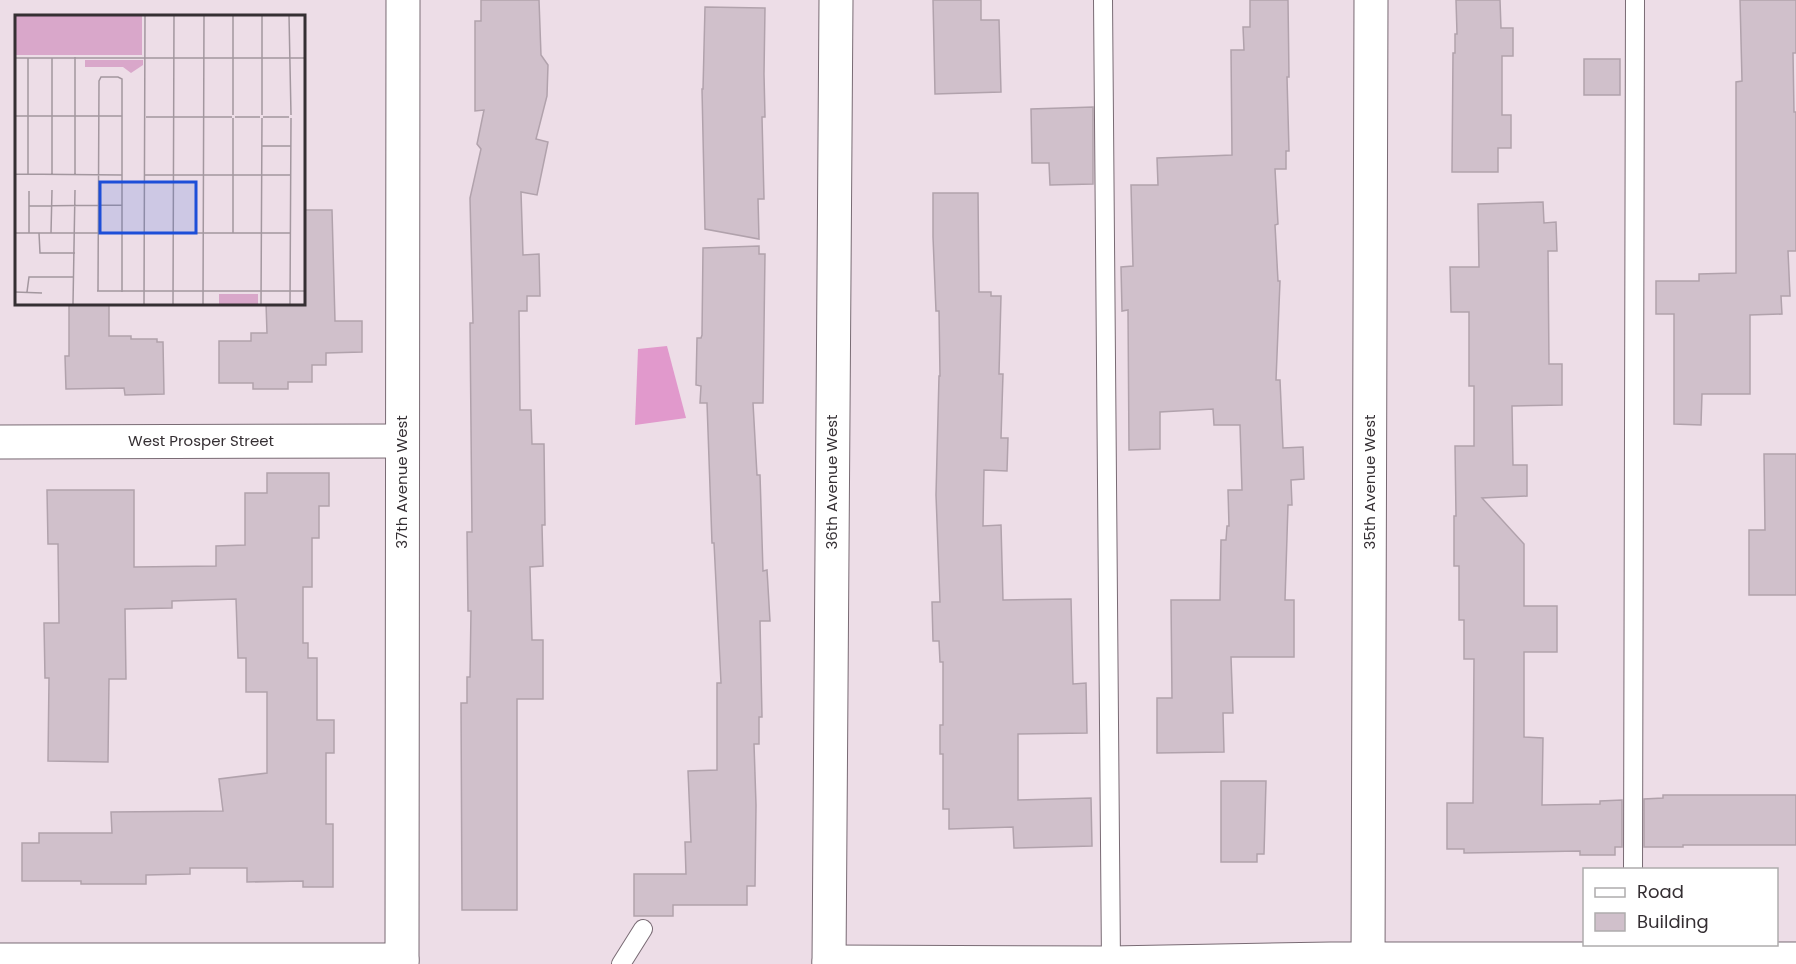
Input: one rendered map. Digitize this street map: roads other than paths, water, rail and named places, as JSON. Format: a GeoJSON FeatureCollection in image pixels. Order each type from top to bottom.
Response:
{"type":"FeatureCollection","features":[{"type":"Feature","properties":{"kind":"street","name":"37th Avenue West"},"geometry":{"type":"LineString","coordinates":[[402,962],[403,0]]}},
{"type":"Feature","properties":{"kind":"street","name":"36th Avenue West"},"geometry":{"type":"LineString","coordinates":[[829,963],[836,0]]}},
{"type":"Feature","properties":{"kind":"street","name":"35th Avenue West"},"geometry":{"type":"LineString","coordinates":[[1368,962],[1371,0]]}},
{"type":"Feature","properties":{"kind":"street","name":"West Prosper Street"},"geometry":{"type":"LineString","coordinates":[[0,442],[402,441]]}},
{"type":"Feature","properties":{"kind":"street"},"geometry":{"type":"LineString","coordinates":[[829,963],[1368,962],[1632,956],[1796,959]]}},
{"type":"Feature","properties":{"kind":"street"},"geometry":{"type":"LineString","coordinates":[[0,960],[402,962]]}},
{"type":"Feature","properties":{"kind":"lane"},"geometry":{"type":"LineString","coordinates":[[1103,0],[1112,963]]}},
{"type":"Feature","properties":{"kind":"lane"},"geometry":{"type":"LineString","coordinates":[[1633,868],[1635,0]]}},
{"type":"Feature","properties":{"kind":"lane"},"geometry":{"type":"LineString","coordinates":[[621,964],[643,929]]}}]}
